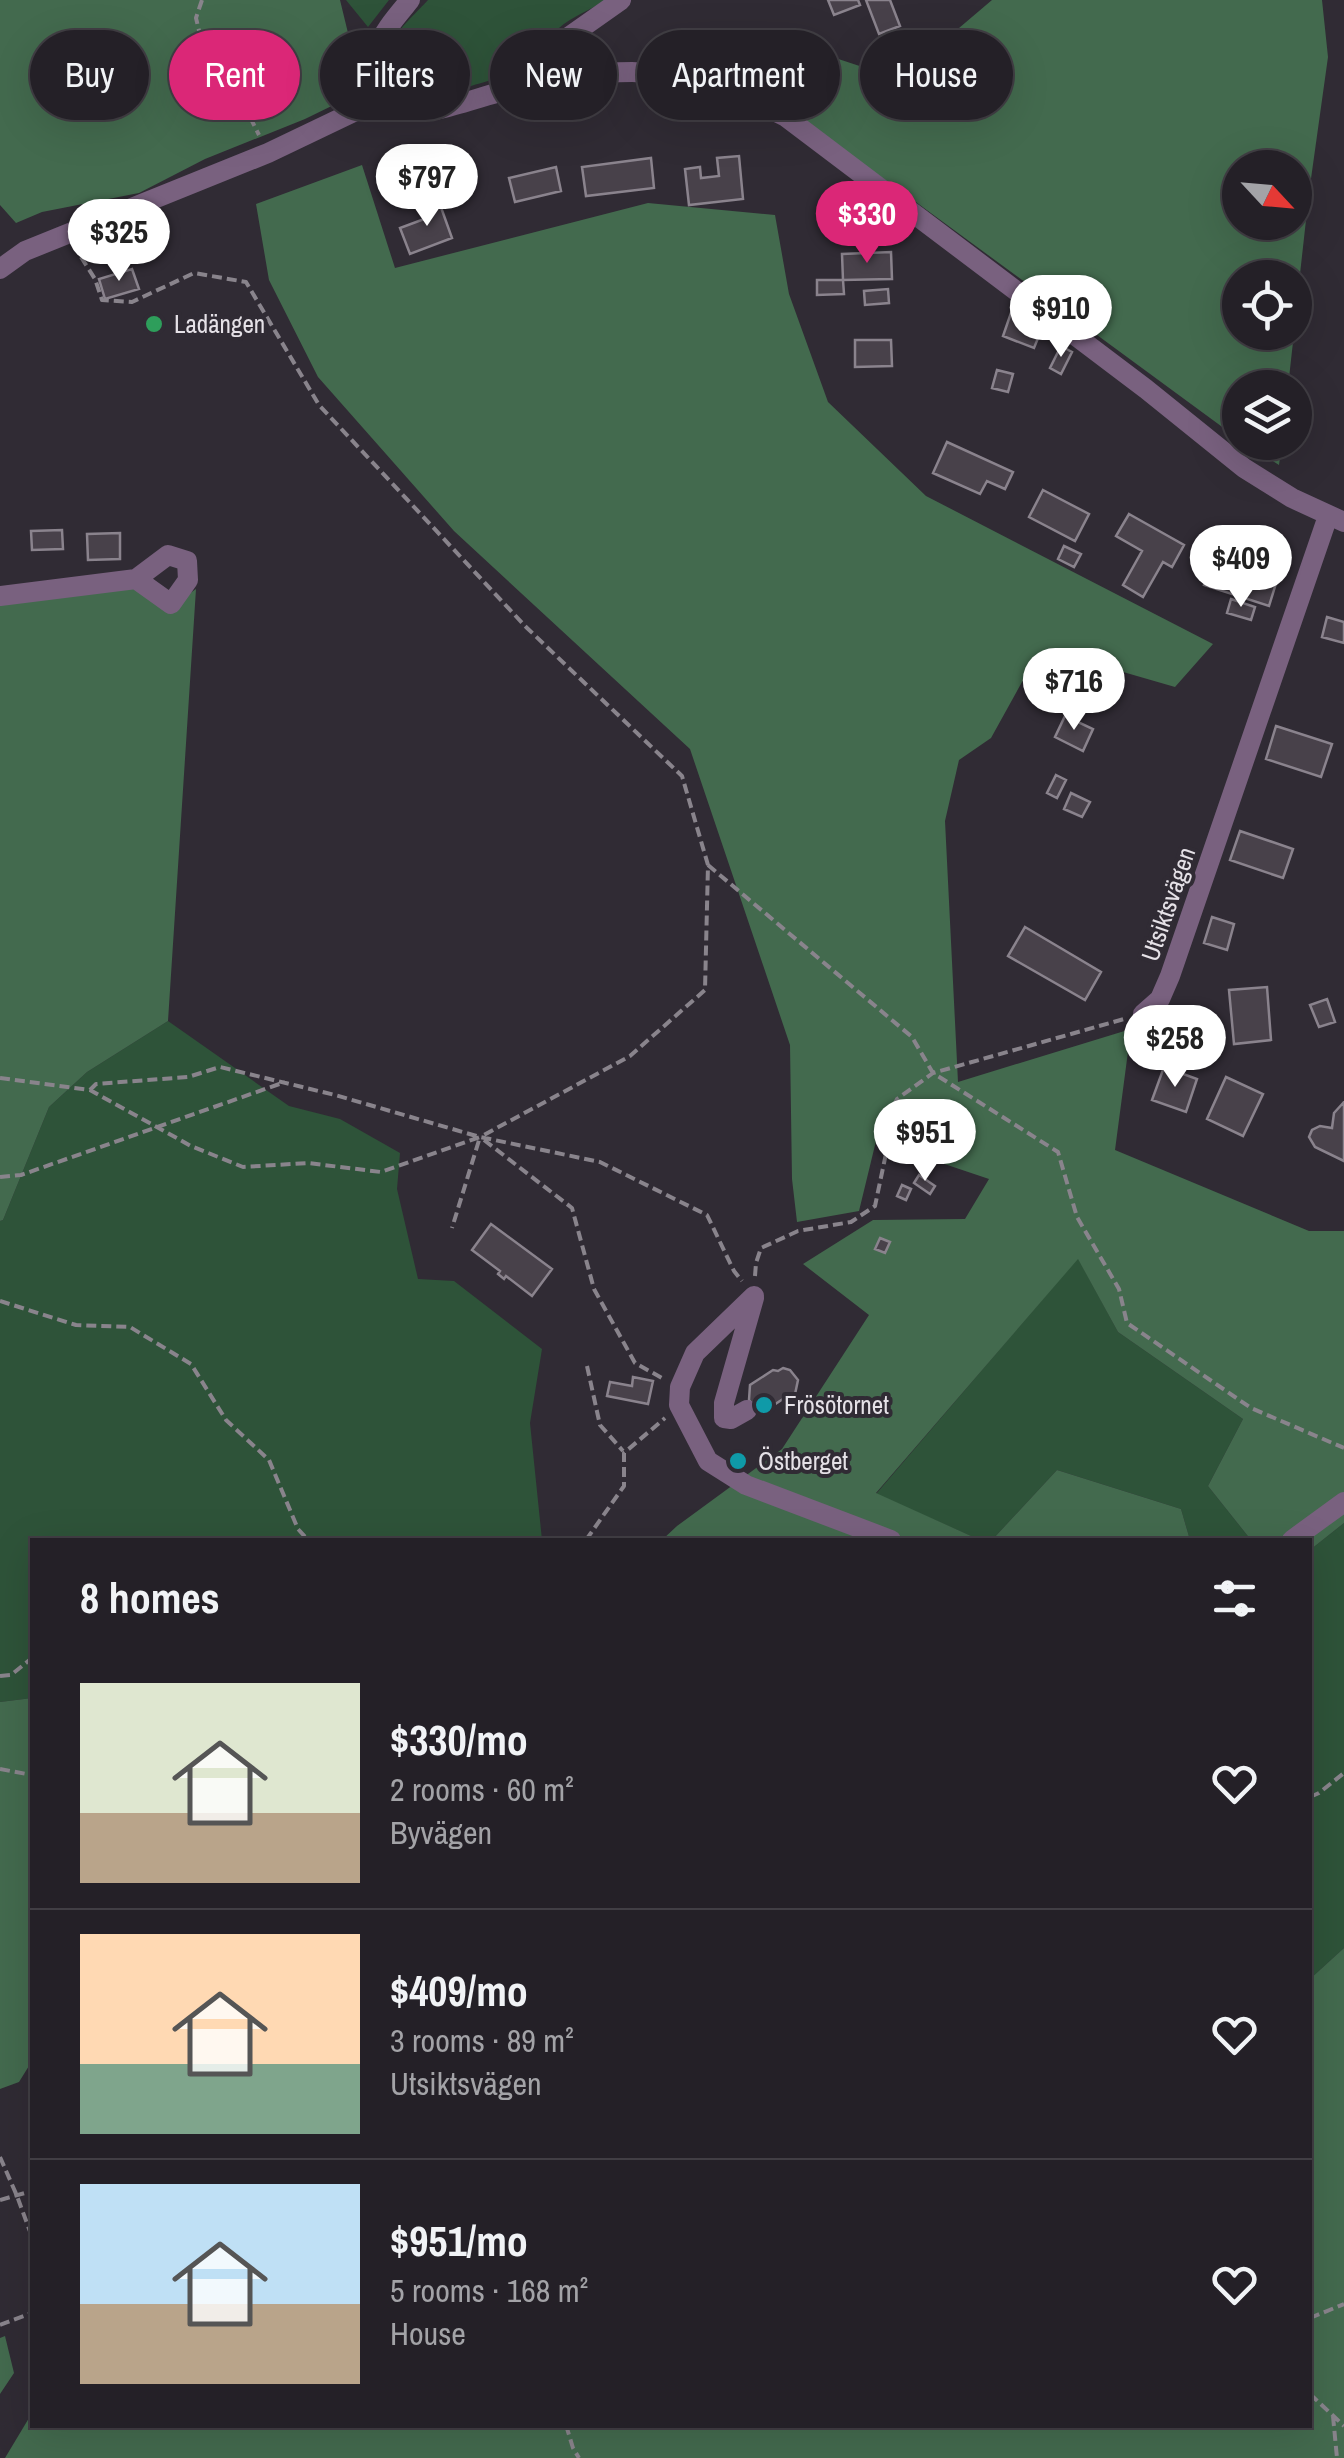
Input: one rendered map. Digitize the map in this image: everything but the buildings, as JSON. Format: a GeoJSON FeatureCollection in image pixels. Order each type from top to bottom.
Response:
{"type":"FeatureCollection","features":[{"type":"Feature","properties":{"kind":"street"},"geometry":{"type":"LineString","coordinates":[[387,30],[410,0]]}},
{"type":"Feature","properties":{"kind":"street"},"geometry":{"type":"LineString","coordinates":[[578,30],[621,0]]}},
{"type":"Feature","properties":{"kind":"street"},"geometry":{"type":"LineString","coordinates":[[617,73],[690,81],[749,98],[786,117],[1146,389],[1244,468],[1336,519]]}},
{"type":"Feature","properties":{"kind":"street"},"geometry":{"type":"LineString","coordinates":[[0,269],[24,251],[268,153],[337,120]]}},
{"type":"Feature","properties":{"kind":"street","name":"Utsiktsvägen"},"geometry":{"type":"LineString","coordinates":[[1143,1014],[1160,999],[1170,976],[1336,519]]}},
{"type":"Feature","properties":{"kind":"street"},"geometry":{"type":"LineString","coordinates":[[0,596],[136,579]]}},
{"type":"Feature","properties":{"kind":"street"},"geometry":{"type":"LineString","coordinates":[[754,1296],[695,1352],[680,1396],[708,1460],[746,1486],[885,1538]]}},
{"type":"Feature","properties":{"kind":"street"},"geometry":{"type":"LineString","coordinates":[[747,1410],[731,1419],[724,1418],[724,1403],[754,1296]]}},
{"type":"Feature","properties":{"kind":"street"},"geometry":{"type":"LineString","coordinates":[[1295,1538],[1344,1502]]}},
{"type":"Feature","properties":{"kind":"path"},"geometry":{"type":"LineString","coordinates":[[202,0],[196,18],[208,68],[247,111],[268,153]]}},
{"type":"Feature","properties":{"kind":"path"},"geometry":{"type":"LineString","coordinates":[[0,1078],[90,1090],[191,1146],[244,1167],[308,1163],[381,1172],[480,1136],[630,1056],[705,990],[708,865],[682,776],[526,627],[319,405],[246,282],[194,273],[132,302],[102,300],[96,279],[82,257]]}},
{"type":"Feature","properties":{"kind":"path"},"geometry":{"type":"LineString","coordinates":[[708,865],[912,1037],[934,1073],[1058,1152],[1077,1217],[1118,1289],[1128,1323],[1251,1408],[1344,1448]]}},
{"type":"Feature","properties":{"kind":"path"},"geometry":{"type":"LineString","coordinates":[[754,1296],[761,1248],[798,1230],[851,1222],[875,1206],[888,1144],[886,1123],[898,1100],[934,1073],[1143,1014]]}},
{"type":"Feature","properties":{"kind":"path"},"geometry":{"type":"LineString","coordinates":[[90,1090],[96,1084],[188,1077],[220,1067],[480,1136],[600,1162],[707,1215],[734,1271],[754,1296]]}},
{"type":"Feature","properties":{"kind":"path"},"geometry":{"type":"LineString","coordinates":[[0,1177],[20,1175],[285,1082]]}},
{"type":"Feature","properties":{"kind":"path"},"geometry":{"type":"LineString","coordinates":[[452,1228],[480,1136]]}},
{"type":"Feature","properties":{"kind":"path"},"geometry":{"type":"LineString","coordinates":[[480,1136],[572,1208],[594,1289],[635,1363],[680,1396],[624,1453]]}},
{"type":"Feature","properties":{"kind":"path"},"geometry":{"type":"LineString","coordinates":[[0,1300],[76,1325],[130,1327],[191,1364],[226,1420],[269,1460],[298,1529],[306,1538]]}},
{"type":"Feature","properties":{"kind":"path"},"geometry":{"type":"LineString","coordinates":[[587,1366],[600,1425],[624,1453],[624,1486],[587,1538]]}},
{"type":"Feature","properties":{"kind":"path"},"geometry":{"type":"LineString","coordinates":[[0,1676],[11,1675],[30,1660]]}},
{"type":"Feature","properties":{"kind":"path"},"geometry":{"type":"LineString","coordinates":[[0,1769],[30,1775]]}},
{"type":"Feature","properties":{"kind":"path"},"geometry":{"type":"LineString","coordinates":[[1312,1796],[1344,1773]]}},
{"type":"Feature","properties":{"kind":"path"},"geometry":{"type":"LineString","coordinates":[[0,2158],[30,2231]]}},
{"type":"Feature","properties":{"kind":"path"},"geometry":{"type":"LineString","coordinates":[[0,2200],[30,2191]]}},
{"type":"Feature","properties":{"kind":"path"},"geometry":{"type":"LineString","coordinates":[[1312,2317],[1344,2304]]}},
{"type":"Feature","properties":{"kind":"path"},"geometry":{"type":"LineString","coordinates":[[0,2325],[30,2314]]}},
{"type":"Feature","properties":{"kind":"path"},"geometry":{"type":"LineString","coordinates":[[1312,2396],[1344,2426]]}},
{"type":"Feature","properties":{"kind":"path"},"geometry":{"type":"LineString","coordinates":[[1333,2416],[1337,2458]]}},
{"type":"Feature","properties":{"kind":"path"},"geometry":{"type":"LineString","coordinates":[[567,2428],[579,2458]]}},
{"type":"Feature","properties":{"kind":"green space"},"geometry":{"type":"Polygon","coordinates":[[[0,0],[340,0],[347,30],[320,30],[320,112],[305,119],[205,159],[139,193],[42,212],[16,223],[0,205],[0,0]]]}},
{"type":"Feature","properties":{"kind":"green space"},"geometry":{"type":"Polygon","coordinates":[[[346,0],[389,0],[368,27],[346,0]]]}},
{"type":"Feature","properties":{"kind":"green space"},"geometry":{"type":"Polygon","coordinates":[[[428,0],[606,0],[557,30],[490,30],[490,80],[470,87],[470,30],[400,30],[428,0]]]}},
{"type":"Feature","properties":{"kind":"green space"},"geometry":{"type":"Polygon","coordinates":[[[992,0],[1322,0],[1328,57],[1312,172],[1312,150],[1222,150],[1222,240],[1304,240],[1302,260],[1222,260],[1222,350],[1292,350],[1290,370],[1222,370],[1222,427],[799,120],[840,120],[840,60],[860,66],[860,120],[1013,120],[1013,30],[957,30],[992,0]]]}},
{"type":"Feature","properties":{"kind":"green space"},"geometry":{"type":"Polygon","coordinates":[[[362,165],[395,268],[648,203],[775,215],[789,294],[828,402],[926,496],[1213,644],[1175,687],[1092,663],[1027,673],[991,738],[959,760],[945,821],[958,1082],[1131,1029],[1115,1150],[1309,1231],[1344,1231],[1344,1523],[1312,1548],[1312,1538],[1249,1538],[1208,1486],[1243,1419],[1118,1332],[1078,1259],[876,1493],[976,1538],[664,1538],[782,1449],[869,1315],[803,1264],[873,1220],[965,1219],[989,1179],[876,1141],[859,1211],[797,1222],[792,1179],[790,1045],[690,749],[454,531],[318,377],[269,280],[256,204],[362,165]]]}},
{"type":"Feature","properties":{"kind":"green space"},"geometry":{"type":"Polygon","coordinates":[[[134,587],[169,608],[196,589],[168,1021],[87,1072],[49,1107],[0,1221],[0,602],[134,587]]]}},
{"type":"Feature","properties":{"kind":"green space"},"geometry":{"type":"Polygon","coordinates":[[[168,1021],[289,1106],[340,1119],[400,1153],[397,1189],[418,1279],[454,1281],[542,1349],[530,1423],[542,1538],[30,1538],[30,1698],[0,1702],[0,1221],[49,1107],[87,1072],[168,1021]]]}},
{"type":"Feature","properties":{"kind":"green space"},"geometry":{"type":"Polygon","coordinates":[[[1078,1258],[1118,1332],[1243,1419],[1208,1486],[1249,1538],[1189,1538],[1181,1509],[1057,1470],[994,1538],[975,1538],[876,1494],[1078,1258]]]}},
{"type":"Feature","properties":{"kind":"green space"},"geometry":{"type":"Polygon","coordinates":[[[1057,1470],[1181,1509],[1189,1538],[994,1538],[1057,1470]]]}},
{"type":"Feature","properties":{"kind":"green space"},"geometry":{"type":"Polygon","coordinates":[[[1344,1523],[1344,1948],[1312,1977],[1312,1548],[1344,1523]]]}},
{"type":"Feature","properties":{"kind":"green space"},"geometry":{"type":"Polygon","coordinates":[[[30,1698],[30,2064],[19,2082],[0,2089],[0,1702],[30,1698]]]}},
{"type":"Feature","properties":{"kind":"green space"},"geometry":{"type":"Polygon","coordinates":[[[1344,1948],[1344,2458],[5,2458],[30,2416],[30,2428],[1312,2428],[1312,1977],[1344,1948]]]}},
{"type":"Feature","properties":{"kind":"green space"},"geometry":{"type":"Polygon","coordinates":[[[5,2336],[14,2373],[0,2394],[0,2338],[5,2336]]]}},
{"type":"Feature","properties":{"kind":"place","name":"Ladängen"},"geometry":{"type":"Point","coordinates":[154,324]}},
{"type":"Feature","properties":{"kind":"place","name":"Frösötornet"},"geometry":{"type":"Point","coordinates":[764,1405]}},
{"type":"Feature","properties":{"kind":"place","name":"Östberget"},"geometry":{"type":"Point","coordinates":[738,1461]}}]}
